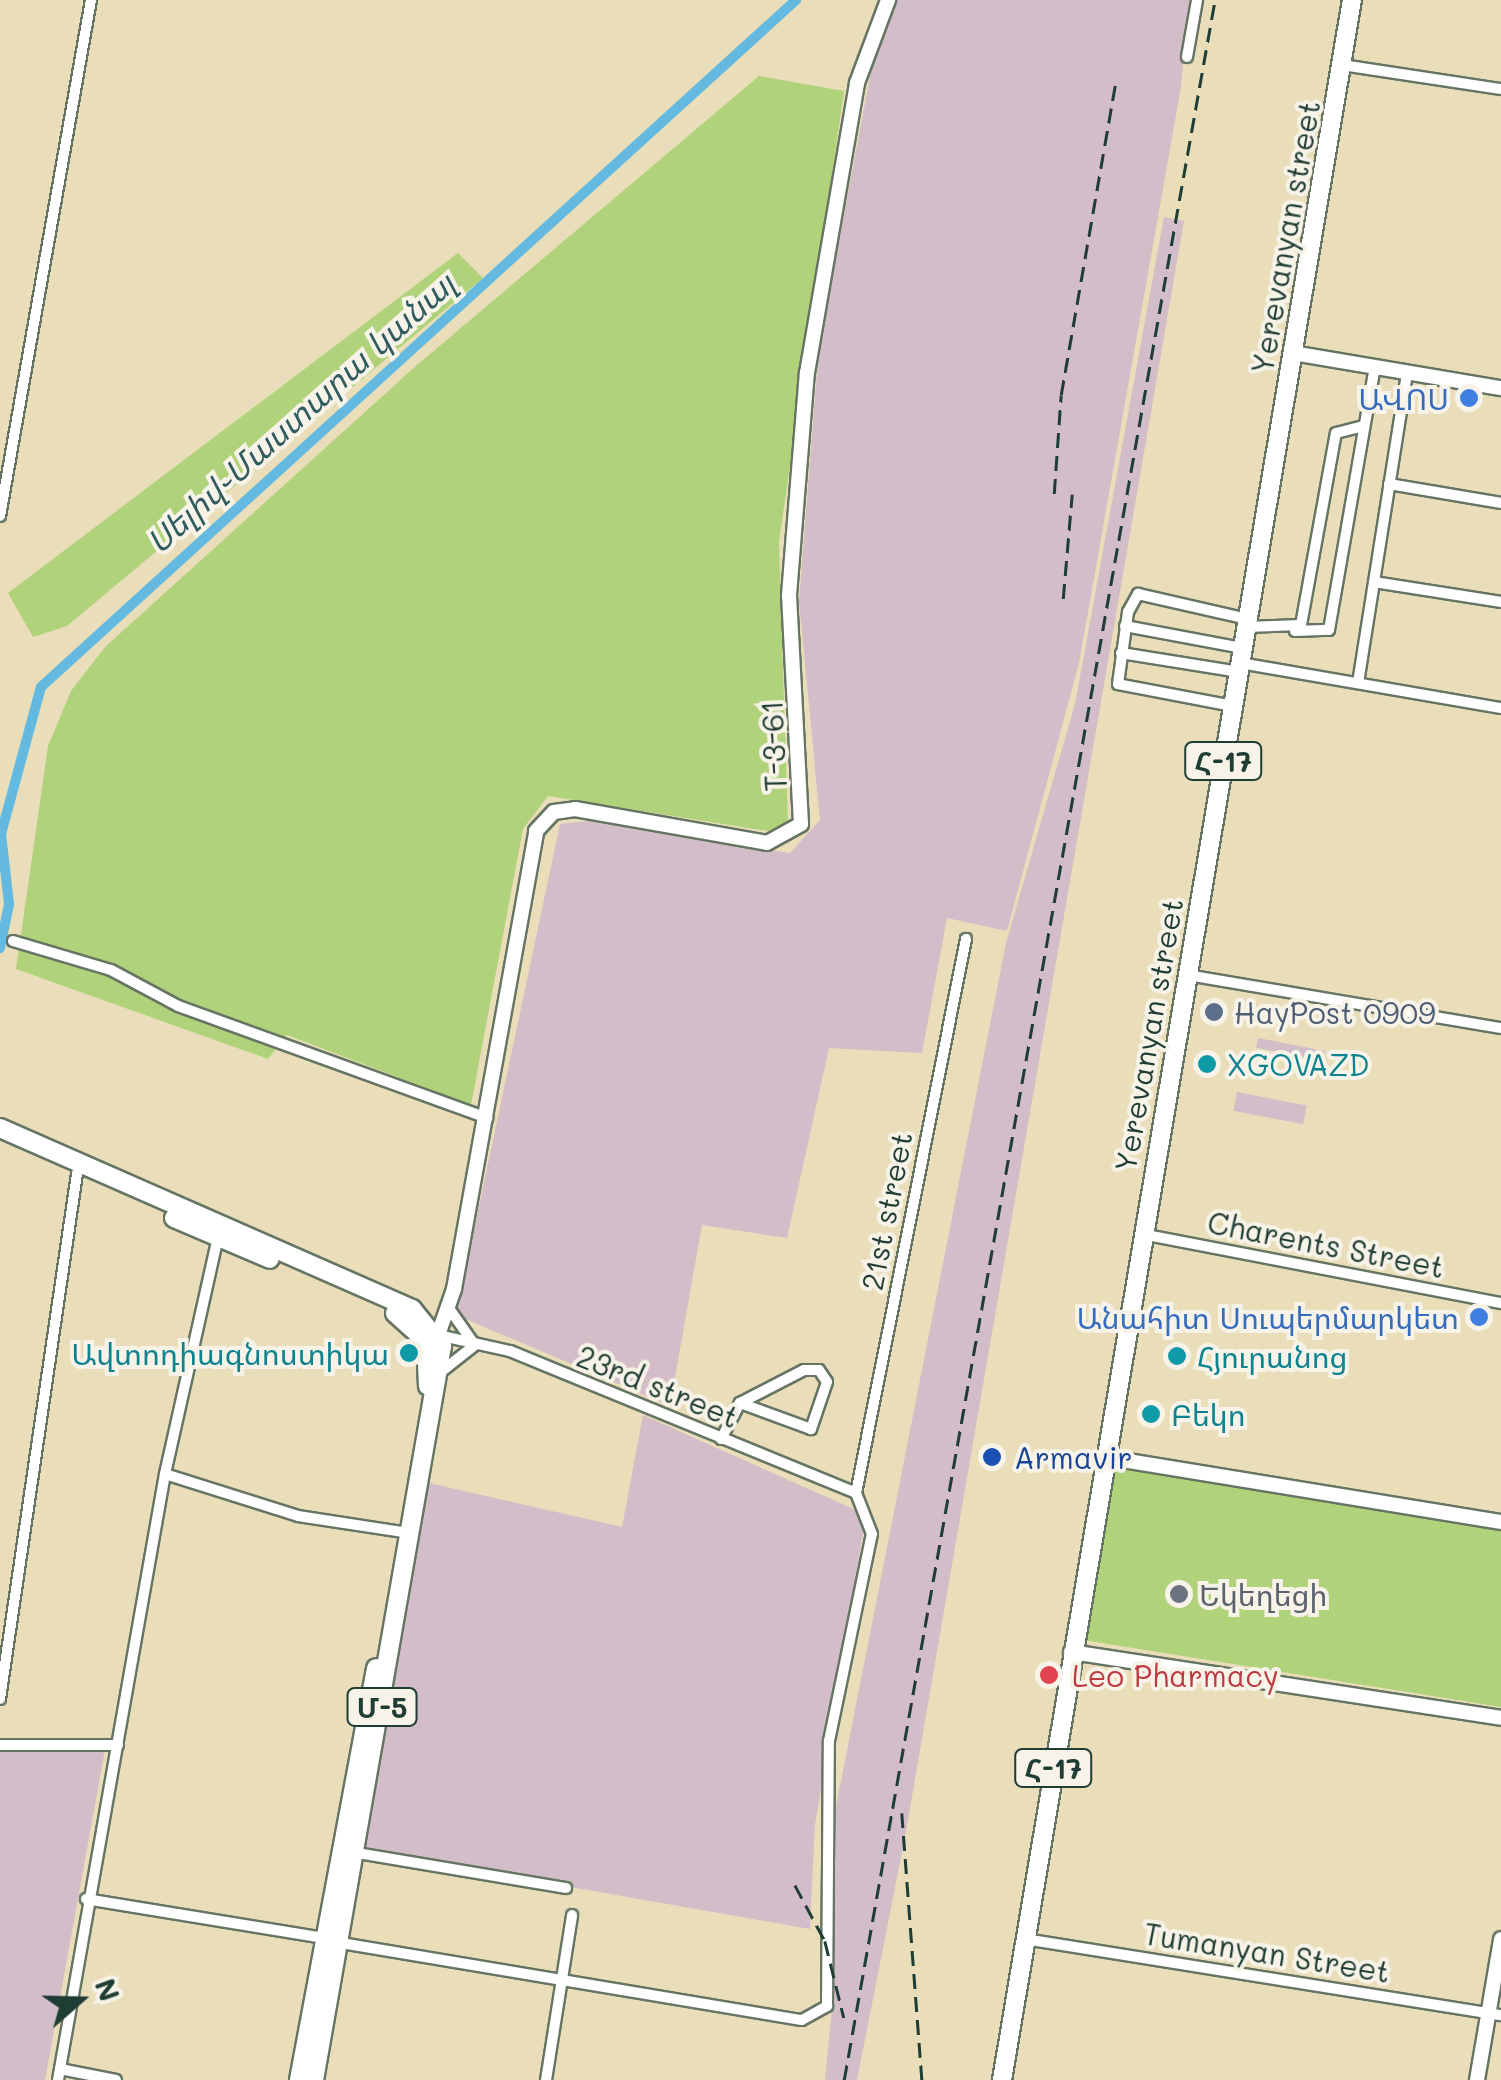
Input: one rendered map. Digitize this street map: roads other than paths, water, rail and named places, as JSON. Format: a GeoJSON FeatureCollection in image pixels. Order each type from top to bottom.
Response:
{"type":"FeatureCollection","features":[{"type":"Feature","properties":{"kind":"highway","name":"Yerevanyan street"},"geometry":{"type":"LineString","coordinates":[[1002,2080],[1141,1234],[1352,0]]}},
{"type":"Feature","properties":{"kind":"highway"},"geometry":{"type":"LineString","coordinates":[[0,1128],[412,1309],[432,1338]]}},
{"type":"Feature","properties":{"kind":"highway"},"geometry":{"type":"LineString","coordinates":[[0,1141],[396,1313],[432,1338]]}},
{"type":"Feature","properties":{"kind":"highway","name":"Մ-5"},"geometry":{"type":"LineString","coordinates":[[314,2080],[333,1940],[441,1371],[432,1338]]}},
{"type":"Feature","properties":{"kind":"highway","name":"Մ-5"},"geometry":{"type":"LineString","coordinates":[[299,2080],[357,1853],[402,1532],[430,1375],[432,1338]]}},
{"type":"Feature","properties":{"kind":"street"},"geometry":{"type":"LineString","coordinates":[[0,516],[91,0]]}},
{"type":"Feature","properties":{"kind":"street","name":"T-3-61"},"geometry":{"type":"LineString","coordinates":[[432,1338],[448,1307],[487,1118],[536,831],[554,812],[767,844],[801,824],[789,594],[807,374],[857,83],[888,0]]}},
{"type":"Feature","properties":{"kind":"street"},"geometry":{"type":"LineString","coordinates":[[1186,57],[1197,0]]}},
{"type":"Feature","properties":{"kind":"street"},"geometry":{"type":"LineString","coordinates":[[1342,65],[1501,89]]}},
{"type":"Feature","properties":{"kind":"street"},"geometry":{"type":"LineString","coordinates":[[1293,353],[1501,388]]}},
{"type":"Feature","properties":{"kind":"street"},"geometry":{"type":"LineString","coordinates":[[1232,706],[1118,684],[1126,626],[1138,594],[1247,623],[1295,631],[1329,630],[1360,427],[1375,366]]}},
{"type":"Feature","properties":{"kind":"street"},"geometry":{"type":"LineString","coordinates":[[1358,683],[1407,372]]}},
{"type":"Feature","properties":{"kind":"street"},"geometry":{"type":"LineString","coordinates":[[1295,631],[1336,433],[1360,427]]}},
{"type":"Feature","properties":{"kind":"street"},"geometry":{"type":"LineString","coordinates":[[1389,484],[1501,503]]}},
{"type":"Feature","properties":{"kind":"street"},"geometry":{"type":"LineString","coordinates":[[1374,582],[1501,602]]}},
{"type":"Feature","properties":{"kind":"street"},"geometry":{"type":"LineString","coordinates":[[1126,626],[1240,661],[1501,708]]}},
{"type":"Feature","properties":{"kind":"street"},"geometry":{"type":"LineString","coordinates":[[1121,653],[1240,661]]}},
{"type":"Feature","properties":{"kind":"street","name":"21st street"},"geometry":{"type":"LineString","coordinates":[[856,1493],[966,939]]}},
{"type":"Feature","properties":{"kind":"street"},"geometry":{"type":"LineString","coordinates":[[13,941],[112,970],[178,1006],[487,1118]]}},
{"type":"Feature","properties":{"kind":"street"},"geometry":{"type":"LineString","coordinates":[[1186,974],[1501,1028]]}},
{"type":"Feature","properties":{"kind":"street"},"geometry":{"type":"LineString","coordinates":[[0,1699],[77,1174]]}},
{"type":"Feature","properties":{"kind":"street","name":"Charents Street"},"geometry":{"type":"LineString","coordinates":[[1141,1234],[1501,1303]]}},
{"type":"Feature","properties":{"kind":"street"},"geometry":{"type":"LineString","coordinates":[[116,2080],[59,2074],[86,1899],[118,1746],[165,1474],[218,1237]]}},
{"type":"Feature","properties":{"kind":"street"},"geometry":{"type":"LineString","coordinates":[[412,1309],[448,1307],[476,1345],[441,1371]]}},
{"type":"Feature","properties":{"kind":"street","name":"23rd street"},"geometry":{"type":"LineString","coordinates":[[432,1338],[476,1345],[856,1493]]}},
{"type":"Feature","properties":{"kind":"street"},"geometry":{"type":"LineString","coordinates":[[721,1439],[740,1403],[804,1370],[819,1370],[828,1382],[811,1429],[740,1403]]}},
{"type":"Feature","properties":{"kind":"street"},"geometry":{"type":"LineString","coordinates":[[1104,1457],[1501,1522]]}},
{"type":"Feature","properties":{"kind":"street"},"geometry":{"type":"LineString","coordinates":[[165,1474],[298,1516],[402,1532]]}},
{"type":"Feature","properties":{"kind":"street"},"geometry":{"type":"LineString","coordinates":[[86,1899],[561,1975],[802,2020],[827,2006],[828,1741],[872,1534],[856,1493]]}},
{"type":"Feature","properties":{"kind":"street"},"geometry":{"type":"LineString","coordinates":[[1072,1652],[1501,1718]]}},
{"type":"Feature","properties":{"kind":"street"},"geometry":{"type":"LineString","coordinates":[[0,1745],[118,1746]]}},
{"type":"Feature","properties":{"kind":"street"},"geometry":{"type":"LineString","coordinates":[[357,1853],[566,1888]]}},
{"type":"Feature","properties":{"kind":"street"},"geometry":{"type":"LineString","coordinates":[[546,2080],[572,1915]]}},
{"type":"Feature","properties":{"kind":"street","name":"Tumanyan Street"},"geometry":{"type":"LineString","coordinates":[[1025,1938],[1495,2014]]}},
{"type":"Feature","properties":{"kind":"street"},"geometry":{"type":"LineString","coordinates":[[1477,2080],[1495,2014],[1501,1939]]}},
{"type":"Feature","properties":{"kind":"waterway","name":"Սելիվ֊Մաստարա կանալ"},"geometry":{"type":"LineString","coordinates":[[0,948],[9,904],[1,834],[41,687],[796,0]]}},
{"type":"Feature","properties":{"kind":"railway"},"geometry":{"type":"LineString","coordinates":[[844,2080],[1215,0]]}},
{"type":"Feature","properties":{"kind":"railway"},"geometry":{"type":"LineString","coordinates":[[1054,494],[1061,395],[1115,85]]}},
{"type":"Feature","properties":{"kind":"railway"},"geometry":{"type":"LineString","coordinates":[[1063,599],[1072,494]]}},
{"type":"Feature","properties":{"kind":"railway"},"geometry":{"type":"LineString","coordinates":[[902,1813],[922,2080]]}},
{"type":"Feature","properties":{"kind":"railway"},"geometry":{"type":"LineString","coordinates":[[795,1885],[825,1941],[844,2018]]}},
{"type":"Feature","properties":{"kind":"place","name":"ԱՎՈՍ"},"geometry":{"type":"Point","coordinates":[1469,398]}},
{"type":"Feature","properties":{"kind":"place","name":"HayPost 0909"},"geometry":{"type":"Point","coordinates":[1214,1012]}},
{"type":"Feature","properties":{"kind":"place","name":"XGOVAZD"},"geometry":{"type":"Point","coordinates":[1207,1064]}},
{"type":"Feature","properties":{"kind":"place","name":"Անահիտ Սուպերմարկետ"},"geometry":{"type":"Point","coordinates":[1479,1317]}},
{"type":"Feature","properties":{"kind":"place","name":"Ավտոդիագնոստիկա"},"geometry":{"type":"Point","coordinates":[409,1353]}},
{"type":"Feature","properties":{"kind":"place","name":"Հյուրանոց"},"geometry":{"type":"Point","coordinates":[1177,1356]}},
{"type":"Feature","properties":{"kind":"place","name":"Բեկո"},"geometry":{"type":"Point","coordinates":[1151,1414]}},
{"type":"Feature","properties":{"kind":"place","name":"Armavir"},"geometry":{"type":"Point","coordinates":[992,1457]}},
{"type":"Feature","properties":{"kind":"place","name":"Եկեղեցի"},"geometry":{"type":"Point","coordinates":[1179,1594]}},
{"type":"Feature","properties":{"kind":"place","name":"Leo Pharmacy"},"geometry":{"type":"Point","coordinates":[1049,1675]}}]}
